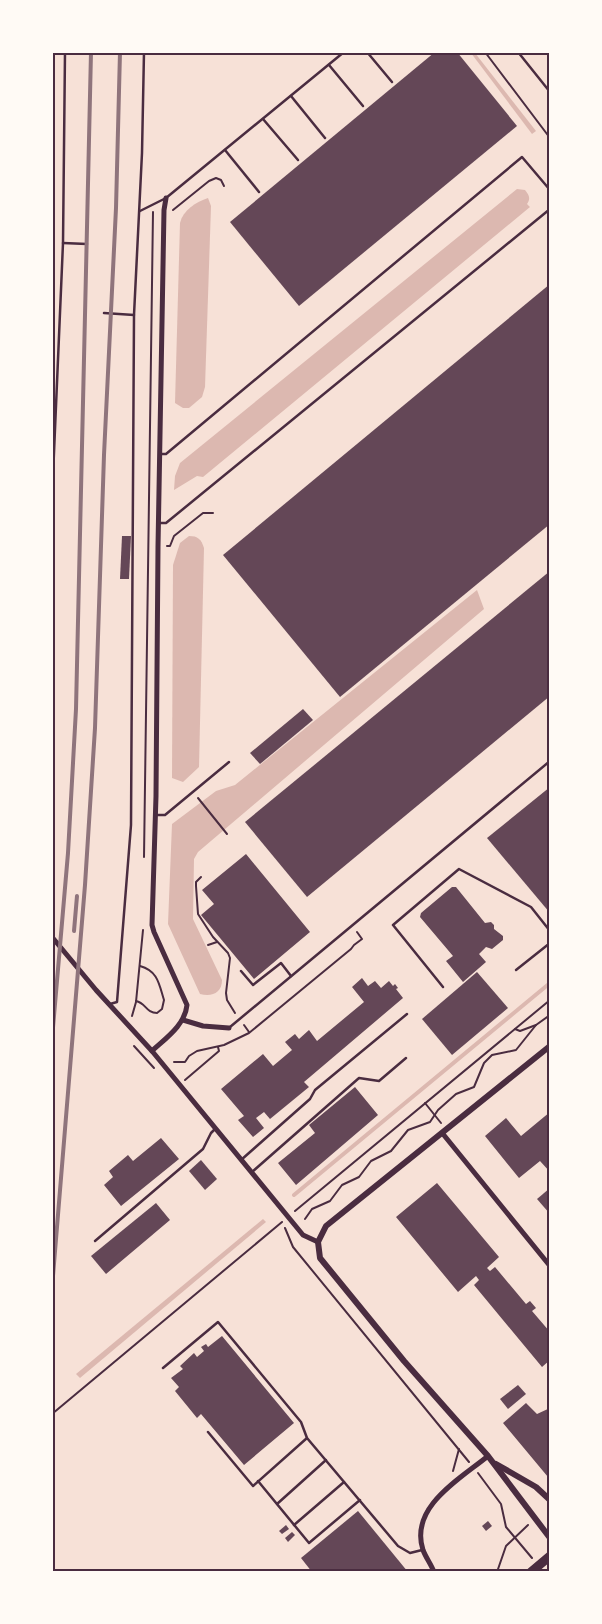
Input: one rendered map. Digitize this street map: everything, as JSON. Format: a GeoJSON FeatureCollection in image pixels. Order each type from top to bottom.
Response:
{"type":"FeatureCollection","features":[{"type":"Feature","properties":{"kind":"highway"},"geometry":{"type":"LineString","coordinates":[[534,1569],[550,1556]]}},
{"type":"Feature","properties":{"kind":"street"},"geometry":{"type":"LineString","coordinates":[[152,1051],[183,1020],[187,1005],[152,925],[156,815],[159,454],[164,210],[166,198]]}},
{"type":"Feature","properties":{"kind":"street"},"geometry":{"type":"LineString","coordinates":[[52,937],[152,1051],[303,1235],[318,1242]]}},
{"type":"Feature","properties":{"kind":"street"},"geometry":{"type":"LineString","coordinates":[[183,1020],[202,1026],[229,1028]]}},
{"type":"Feature","properties":{"kind":"street"},"geometry":{"type":"LineString","coordinates":[[550,1046],[443,1134],[326,1226],[318,1242],[320,1258],[404,1361],[488,1456],[550,1538]]}},
{"type":"Feature","properties":{"kind":"street"},"geometry":{"type":"LineString","coordinates":[[443,1134],[550,1266]]}},
{"type":"Feature","properties":{"kind":"street"},"geometry":{"type":"LineString","coordinates":[[434,1572],[423,1550],[423,1520],[441,1493],[488,1456]]}},
{"type":"Feature","properties":{"kind":"street"},"geometry":{"type":"LineString","coordinates":[[493,1463],[536,1487],[550,1500]]}},
{"type":"Feature","properties":{"kind":"lane"},"geometry":{"type":"LineString","coordinates":[[52,499],[63,243],[65,52]]}},
{"type":"Feature","properties":{"kind":"lane"},"geometry":{"type":"LineString","coordinates":[[110,1004],[117,1002],[131,825],[134,315],[140,212],[144,52]]}},
{"type":"Feature","properties":{"kind":"lane"},"geometry":{"type":"LineString","coordinates":[[140,212],[166,198],[344,52]]}},
{"type":"Feature","properties":{"kind":"lane"},"geometry":{"type":"LineString","coordinates":[[367,52],[392,82]]}},
{"type":"Feature","properties":{"kind":"lane"},"geometry":{"type":"LineString","coordinates":[[518,52],[550,92]]}},
{"type":"Feature","properties":{"kind":"lane"},"geometry":{"type":"LineString","coordinates":[[328,65],[363,106]]}},
{"type":"Feature","properties":{"kind":"lane"},"geometry":{"type":"LineString","coordinates":[[291,96],[326,138]]}},
{"type":"Feature","properties":{"kind":"lane"},"geometry":{"type":"LineString","coordinates":[[263,119],[298,160]]}},
{"type":"Feature","properties":{"kind":"lane"},"geometry":{"type":"LineString","coordinates":[[224,150],[259,192]]}},
{"type":"Feature","properties":{"kind":"lane"},"geometry":{"type":"LineString","coordinates":[[159,454],[166,454],[522,157],[550,190]]}},
{"type":"Feature","properties":{"kind":"lane"},"geometry":{"type":"LineString","coordinates":[[158,523],[166,523],[550,209]]}},
{"type":"Feature","properties":{"kind":"lane"},"geometry":{"type":"LineString","coordinates":[[63,243],[88,244]]}},
{"type":"Feature","properties":{"kind":"lane"},"geometry":{"type":"LineString","coordinates":[[104,314],[134,315]]}},
{"type":"Feature","properties":{"kind":"lane"},"geometry":{"type":"LineString","coordinates":[[229,1028],[550,761]]}},
{"type":"Feature","properties":{"kind":"lane"},"geometry":{"type":"LineString","coordinates":[[156,815],[165,815],[229,762]]}},
{"type":"Feature","properties":{"kind":"lane"},"geometry":{"type":"LineString","coordinates":[[443,987],[393,925],[459,869],[531,907],[550,931]]}},
{"type":"Feature","properties":{"kind":"lane"},"geometry":{"type":"LineString","coordinates":[[516,970],[550,943]]}},
{"type":"Feature","properties":{"kind":"lane"},"geometry":{"type":"LineString","coordinates":[[241,971],[253,985],[280,963],[292,976]]}},
{"type":"Feature","properties":{"kind":"lane"},"geometry":{"type":"LineString","coordinates":[[241,1160],[310,1099],[315,1090],[407,1014]]}},
{"type":"Feature","properties":{"kind":"lane"},"geometry":{"type":"LineString","coordinates":[[252,1172],[358,1078],[379,1081],[406,1058]]}},
{"type":"Feature","properties":{"kind":"lane"},"geometry":{"type":"LineString","coordinates":[[95,1241],[203,1149],[211,1133],[216,1128]]}},
{"type":"Feature","properties":{"kind":"lane"},"geometry":{"type":"LineString","coordinates":[[163,1368],[218,1322],[301,1422],[307,1438],[398,1546],[410,1553],[423,1550]]}},
{"type":"Feature","properties":{"kind":"lane"},"geometry":{"type":"LineString","coordinates":[[208,1432],[253,1486],[307,1438]]}},
{"type":"Feature","properties":{"kind":"lane"},"geometry":{"type":"LineString","coordinates":[[277,1504],[326,1460]]}},
{"type":"Feature","properties":{"kind":"lane"},"geometry":{"type":"LineString","coordinates":[[258,1482],[309,1543],[360,1500]]}},
{"type":"Feature","properties":{"kind":"lane"},"geometry":{"type":"LineString","coordinates":[[294,1525],[344,1482]]}},
{"type":"Feature","properties":{"kind":"path"},"geometry":{"type":"LineString","coordinates":[[485,52],[550,138]]}},
{"type":"Feature","properties":{"kind":"path"},"geometry":{"type":"LineString","coordinates":[[144,859],[153,210],[175,210],[209,181],[216,178],[221,180],[224,186]]}},
{"type":"Feature","properties":{"kind":"path"},"geometry":{"type":"LineString","coordinates":[[158,547],[170,546],[174,536],[203,513],[213,513]]}},
{"type":"Feature","properties":{"kind":"path"},"geometry":{"type":"LineString","coordinates":[[196,796],[227,834]]}},
{"type":"Feature","properties":{"kind":"path"},"geometry":{"type":"LineString","coordinates":[[201,876],[196,882],[198,914],[230,958],[226,993],[227,1000],[236,1015]]}},
{"type":"Feature","properties":{"kind":"path"},"geometry":{"type":"LineString","coordinates":[[126,1022],[134,1015],[143,925]]}},
{"type":"Feature","properties":{"kind":"path"},"geometry":{"type":"LineString","coordinates":[[166,1069],[174,1062],[185,1062],[196,1051],[218,1046],[250,1032],[315,980],[323,970],[331,966],[351,949],[362,938],[357,932]]}},
{"type":"Feature","properties":{"kind":"path"},"geometry":{"type":"LineString","coordinates":[[208,946],[217,942]]}},
{"type":"Feature","properties":{"kind":"path"},"geometry":{"type":"LineString","coordinates":[[136,1001],[144,1004],[148,1011],[153,1013],[157,1013],[164,1004],[159,980],[156,975],[151,970],[140,966]]}},
{"type":"Feature","properties":{"kind":"path"},"geometry":{"type":"LineString","coordinates":[[52,1414],[550,1000]]}},
{"type":"Feature","properties":{"kind":"path"},"geometry":{"type":"LineString","coordinates":[[515,1029],[520,1031],[536,1025],[550,1015]]}},
{"type":"Feature","properties":{"kind":"path"},"geometry":{"type":"LineString","coordinates":[[244,1025],[250,1032]]}},
{"type":"Feature","properties":{"kind":"path"},"geometry":{"type":"LineString","coordinates":[[305,1219],[312,1209],[330,1200],[342,1185],[359,1176],[371,1162],[391,1151],[408,1130],[425,1125],[456,1094],[474,1087],[484,1063],[492,1055],[516,1050],[536,1025]]}},
{"type":"Feature","properties":{"kind":"path"},"geometry":{"type":"LineString","coordinates":[[131,1042],[156,1072]]}},
{"type":"Feature","properties":{"kind":"path"},"geometry":{"type":"LineString","coordinates":[[180,1086],[186,1078],[219,1051],[218,1046]]}},
{"type":"Feature","properties":{"kind":"path"},"geometry":{"type":"LineString","coordinates":[[425,1104],[442,1124],[443,1134]]}},
{"type":"Feature","properties":{"kind":"path"},"geometry":{"type":"LineString","coordinates":[[275,1216],[286,1229],[293,1247],[459,1449],[501,1504],[506,1527],[534,1569]]}},
{"type":"Feature","properties":{"kind":"path"},"geometry":{"type":"LineString","coordinates":[[452,1485],[453,1471],[459,1449]]}},
{"type":"Feature","properties":{"kind":"path"},"geometry":{"type":"LineString","coordinates":[[497,1572],[506,1546],[514,1537]]}},
{"type":"Feature","properties":{"kind":"shaded area"},"geometry":{"type":"Polygon","coordinates":[[[471,53],[475,53],[536,131],[532,134],[471,53]]]}},
{"type":"Feature","properties":{"kind":"shaded area"},"geometry":{"type":"Polygon","coordinates":[[[517,189],[525,190],[529,198],[527,204],[530,207],[203,477],[197,476],[174,490],[175,476],[180,463],[517,189]]]}},
{"type":"Feature","properties":{"kind":"shaded area"},"geometry":{"type":"Polygon","coordinates":[[[208,198],[211,206],[205,387],[202,397],[189,408],[183,408],[175,403],[180,223],[184,214],[191,207],[208,198]]]}},
{"type":"Feature","properties":{"kind":"shaded area"},"geometry":{"type":"Polygon","coordinates":[[[189,536],[199,539],[204,548],[199,767],[183,782],[172,778],[173,565],[180,543],[189,536]]]}},
{"type":"Feature","properties":{"kind":"shaded area"},"geometry":{"type":"Polygon","coordinates":[[[477,590],[484,609],[198,852],[194,859],[193,919],[222,980],[220,988],[215,993],[208,995],[200,994],[168,924],[172,824],[216,791],[235,785],[477,590]]]}},
{"type":"Feature","properties":{"kind":"shaded area"},"geometry":{"type":"Polygon","coordinates":[[[263,1219],[266,1222],[80,1378],[76,1374],[263,1219]]]}},
{"type":"Feature","properties":{"kind":"building"},"geometry":{"type":"Polygon","coordinates":[[[435,52],[457,52],[517,126],[299,306],[230,222],[435,52]]]}},
{"type":"Feature","properties":{"kind":"building"},"geometry":{"type":"Polygon","coordinates":[[[550,284],[550,524],[340,697],[223,555],[550,284]]]}},
{"type":"Feature","properties":{"kind":"building"},"geometry":{"type":"Polygon","coordinates":[[[122,536],[131,536],[129,579],[120,579],[122,536]]]}},
{"type":"Feature","properties":{"kind":"building"},"geometry":{"type":"Polygon","coordinates":[[[550,571],[550,696],[307,897],[245,822],[550,571]]]}},
{"type":"Feature","properties":{"kind":"building"},"geometry":{"type":"Polygon","coordinates":[[[303,709],[313,720],[260,764],[250,753],[303,709]]]}},
{"type":"Feature","properties":{"kind":"building"},"geometry":{"type":"Polygon","coordinates":[[[550,787],[550,913],[487,838],[550,787]]]}},
{"type":"Feature","properties":{"kind":"building"},"geometry":{"type":"Polygon","coordinates":[[[246,854],[310,932],[254,979],[201,915],[214,904],[202,890],[246,854]]]}},
{"type":"Feature","properties":{"kind":"building"},"geometry":{"type":"Polygon","coordinates":[[[452,887],[456,887],[485,923],[491,922],[494,925],[494,929],[503,936],[503,940],[492,949],[486,947],[479,954],[486,962],[463,982],[446,961],[453,956],[420,917],[421,913],[452,887]]]}},
{"type":"Feature","properties":{"kind":"building"},"geometry":{"type":"Polygon","coordinates":[[[477,972],[508,1008],[452,1055],[422,1019],[477,972]]]}},
{"type":"Feature","properties":{"kind":"building"},"geometry":{"type":"Polygon","coordinates":[[[362,978],[368,986],[375,981],[381,988],[389,981],[393,986],[395,984],[398,988],[396,989],[403,998],[304,1082],[309,1087],[270,1119],[264,1112],[256,1118],[264,1128],[253,1137],[238,1120],[244,1116],[221,1089],[263,1054],[273,1066],[292,1050],[285,1042],[295,1034],[299,1039],[309,1030],[317,1041],[364,1002],[352,987],[362,978]]]}},
{"type":"Feature","properties":{"kind":"building"},"geometry":{"type":"Polygon","coordinates":[[[355,1087],[378,1115],[296,1185],[278,1163],[315,1133],[309,1125],[355,1087]]]}},
{"type":"Feature","properties":{"kind":"building"},"geometry":{"type":"Polygon","coordinates":[[[550,1112],[550,1172],[540,1161],[519,1178],[485,1136],[506,1118],[521,1136],[550,1112]]]}},
{"type":"Feature","properties":{"kind":"building"},"geometry":{"type":"Polygon","coordinates":[[[161,1138],[179,1159],[121,1206],[104,1185],[113,1177],[109,1171],[128,1155],[133,1161],[161,1138]]]}},
{"type":"Feature","properties":{"kind":"building"},"geometry":{"type":"Polygon","coordinates":[[[201,1160],[217,1179],[205,1190],[189,1171],[201,1160]]]}},
{"type":"Feature","properties":{"kind":"building"},"geometry":{"type":"Polygon","coordinates":[[[437,1183],[499,1257],[487,1268],[490,1271],[495,1267],[526,1304],[530,1301],[536,1308],[532,1311],[550,1332],[550,1360],[542,1367],[474,1285],[479,1280],[476,1276],[458,1292],[396,1217],[437,1183]]]}},
{"type":"Feature","properties":{"kind":"building"},"geometry":{"type":"Polygon","coordinates":[[[550,1188],[550,1214],[537,1199],[550,1188]]]}},
{"type":"Feature","properties":{"kind":"building"},"geometry":{"type":"Polygon","coordinates":[[[156,1203],[170,1220],[106,1274],[91,1256],[156,1203]]]}},
{"type":"Feature","properties":{"kind":"building"},"geometry":{"type":"Polygon","coordinates":[[[222,1336],[294,1423],[244,1465],[201,1414],[197,1418],[175,1391],[179,1387],[171,1378],[183,1369],[180,1366],[194,1353],[197,1357],[204,1351],[201,1347],[206,1344],[208,1347],[222,1336]]]}},
{"type":"Feature","properties":{"kind":"building"},"geometry":{"type":"Polygon","coordinates":[[[518,1385],[526,1394],[508,1409],[500,1399],[518,1385]]]}},
{"type":"Feature","properties":{"kind":"building"},"geometry":{"type":"Polygon","coordinates":[[[526,1403],[537,1414],[550,1408],[550,1476],[548,1477],[503,1423],[526,1403]]]}},
{"type":"Feature","properties":{"kind":"building"},"geometry":{"type":"Polygon","coordinates":[[[358,1511],[408,1572],[312,1572],[301,1558],[358,1511]]]}},
{"type":"Feature","properties":{"kind":"building"},"geometry":{"type":"Polygon","coordinates":[[[488,1521],[492,1526],[486,1531],[482,1526],[488,1521]]]}},
{"type":"Feature","properties":{"kind":"building"},"geometry":{"type":"Polygon","coordinates":[[[286,1525],[289,1529],[282,1534],[279,1531],[286,1525]]]}},
{"type":"Feature","properties":{"kind":"building"},"geometry":{"type":"Polygon","coordinates":[[[292,1532],[295,1535],[288,1542],[285,1538],[292,1532]]]}},
{"type":"Feature","properties":{"kind":"waterway"},"geometry":{"type":"LineString","coordinates":[[294,1195],[550,983]]}},
{"type":"Feature","properties":{"kind":"railway"},"geometry":{"type":"LineString","coordinates":[[52,1039],[68,853],[76,709],[91,52]]}},
{"type":"Feature","properties":{"kind":"railway"},"geometry":{"type":"LineString","coordinates":[[52,1288],[85,885],[95,728],[104,455],[116,208],[120,52]]}},
{"type":"Feature","properties":{"kind":"railway"},"geometry":{"type":"LineString","coordinates":[[74,931],[77,896]]}}]}
